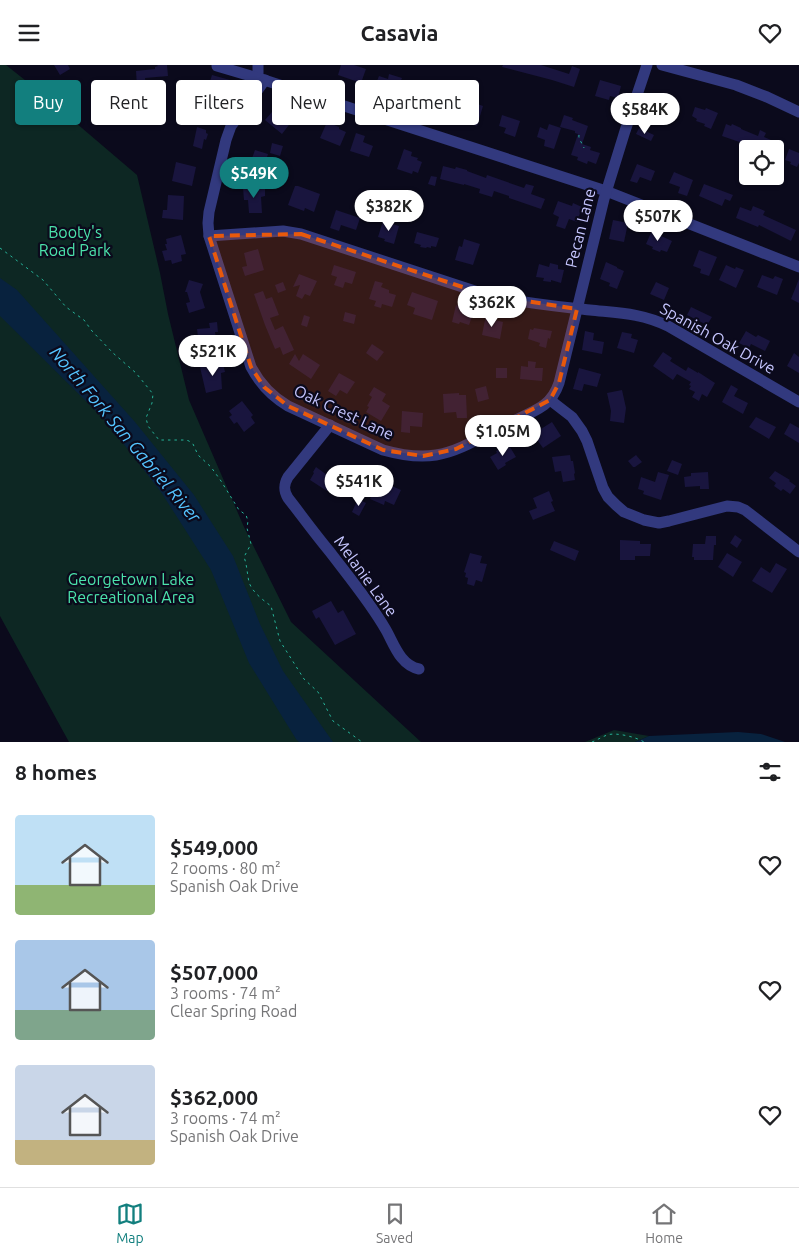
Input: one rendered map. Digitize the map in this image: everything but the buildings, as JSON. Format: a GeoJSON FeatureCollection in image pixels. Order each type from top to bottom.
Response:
{"type":"FeatureCollection","features":[{"type":"Feature","properties":{"kind":"street"},"geometry":{"type":"LineString","coordinates":[[217,65],[606,191],[799,267]]}},
{"type":"Feature","properties":{"kind":"street"},"geometry":{"type":"LineString","coordinates":[[258,65],[262,79]]}},
{"type":"Feature","properties":{"kind":"street","name":"Pecan Lane"},"geometry":{"type":"LineString","coordinates":[[550,400],[559,383],[606,191],[647,65]]}},
{"type":"Feature","properties":{"kind":"street"},"geometry":{"type":"LineString","coordinates":[[662,65],[736,85],[799,112]]}},
{"type":"Feature","properties":{"kind":"street","name":"Oak Crest Lane"},"geometry":{"type":"LineString","coordinates":[[262,79],[231,126],[208,212],[208,223],[210,236],[249,361],[257,378],[264,387],[288,406],[383,450],[410,456],[437,455],[456,449],[538,409],[550,400]]}},
{"type":"Feature","properties":{"kind":"street","name":"Spanish Oak Drive"},"geometry":{"type":"LineString","coordinates":[[210,236],[283,231],[301,233],[487,295],[513,301],[632,314],[657,320],[799,403]]}},
{"type":"Feature","properties":{"kind":"street"},"geometry":{"type":"LineString","coordinates":[[550,400],[572,417],[579,426],[587,441],[603,488],[608,497],[624,512],[644,520],[659,523],[726,506],[738,507],[746,511],[799,552]]}},
{"type":"Feature","properties":{"kind":"street","name":"Melanie Lane"},"geometry":{"type":"LineString","coordinates":[[330,425],[288,477],[285,483],[285,492],[363,594],[401,657],[413,668],[419,669]]}},
{"type":"Feature","properties":{"kind":"path"},"geometry":{"type":"LineString","coordinates":[[579,135],[584,148]]}},
{"type":"Feature","properties":{"kind":"path"},"geometry":{"type":"LineString","coordinates":[[0,248],[43,280],[66,307],[84,320],[113,353],[136,373],[153,394],[152,403],[146,418],[148,426],[160,440],[178,439],[189,441],[198,455],[211,467],[239,510],[246,515],[248,521],[246,528],[251,544],[244,557],[250,584],[260,599],[272,606],[280,641],[304,679],[318,692],[333,721],[362,742]]}},
{"type":"Feature","properties":{"kind":"path"},"geometry":{"type":"LineString","coordinates":[[592,742],[609,734],[639,739],[644,742]]}},
{"type":"Feature","properties":{"kind":"highlighted area"},"geometry":{"type":"Polygon","coordinates":[[[301,234],[487,295],[577,309],[559,383],[550,400],[456,449],[423,456],[383,450],[288,406],[264,387],[251,367],[209,236],[301,234]]]}},
{"type":"Feature","properties":{"kind":"green space","name":"Georgetown Lake Recreational Area"},"geometry":{"type":"Polygon","coordinates":[[[0,65],[6,65],[25,80],[15,80],[15,125],[78,125],[137,175],[189,400],[244,527],[291,622],[421,742],[69,742],[0,616],[0,65]]]}},
{"type":"Feature","properties":{"kind":"green space"},"geometry":{"type":"Polygon","coordinates":[[[614,730],[649,736],[635,742],[585,742],[614,730]]]}},
{"type":"Feature","properties":{"kind":"water","name":"North Fork San Gabriel River"},"geometry":{"type":"Polygon","coordinates":[[[0,278],[17,290],[135,422],[194,495],[233,556],[260,624],[283,671],[333,742],[299,742],[296,739],[249,663],[211,570],[161,492],[105,420],[0,316],[0,278]]]}},
{"type":"Feature","properties":{"kind":"water"},"geometry":{"type":"Polygon","coordinates":[[[738,732],[761,734],[785,742],[635,742],[649,736],[738,732]]]}},
{"type":"Feature","properties":{"kind":"park label","name":"Booty's Road Park"},"geometry":{"type":"Point","coordinates":[75,241]}}]}
